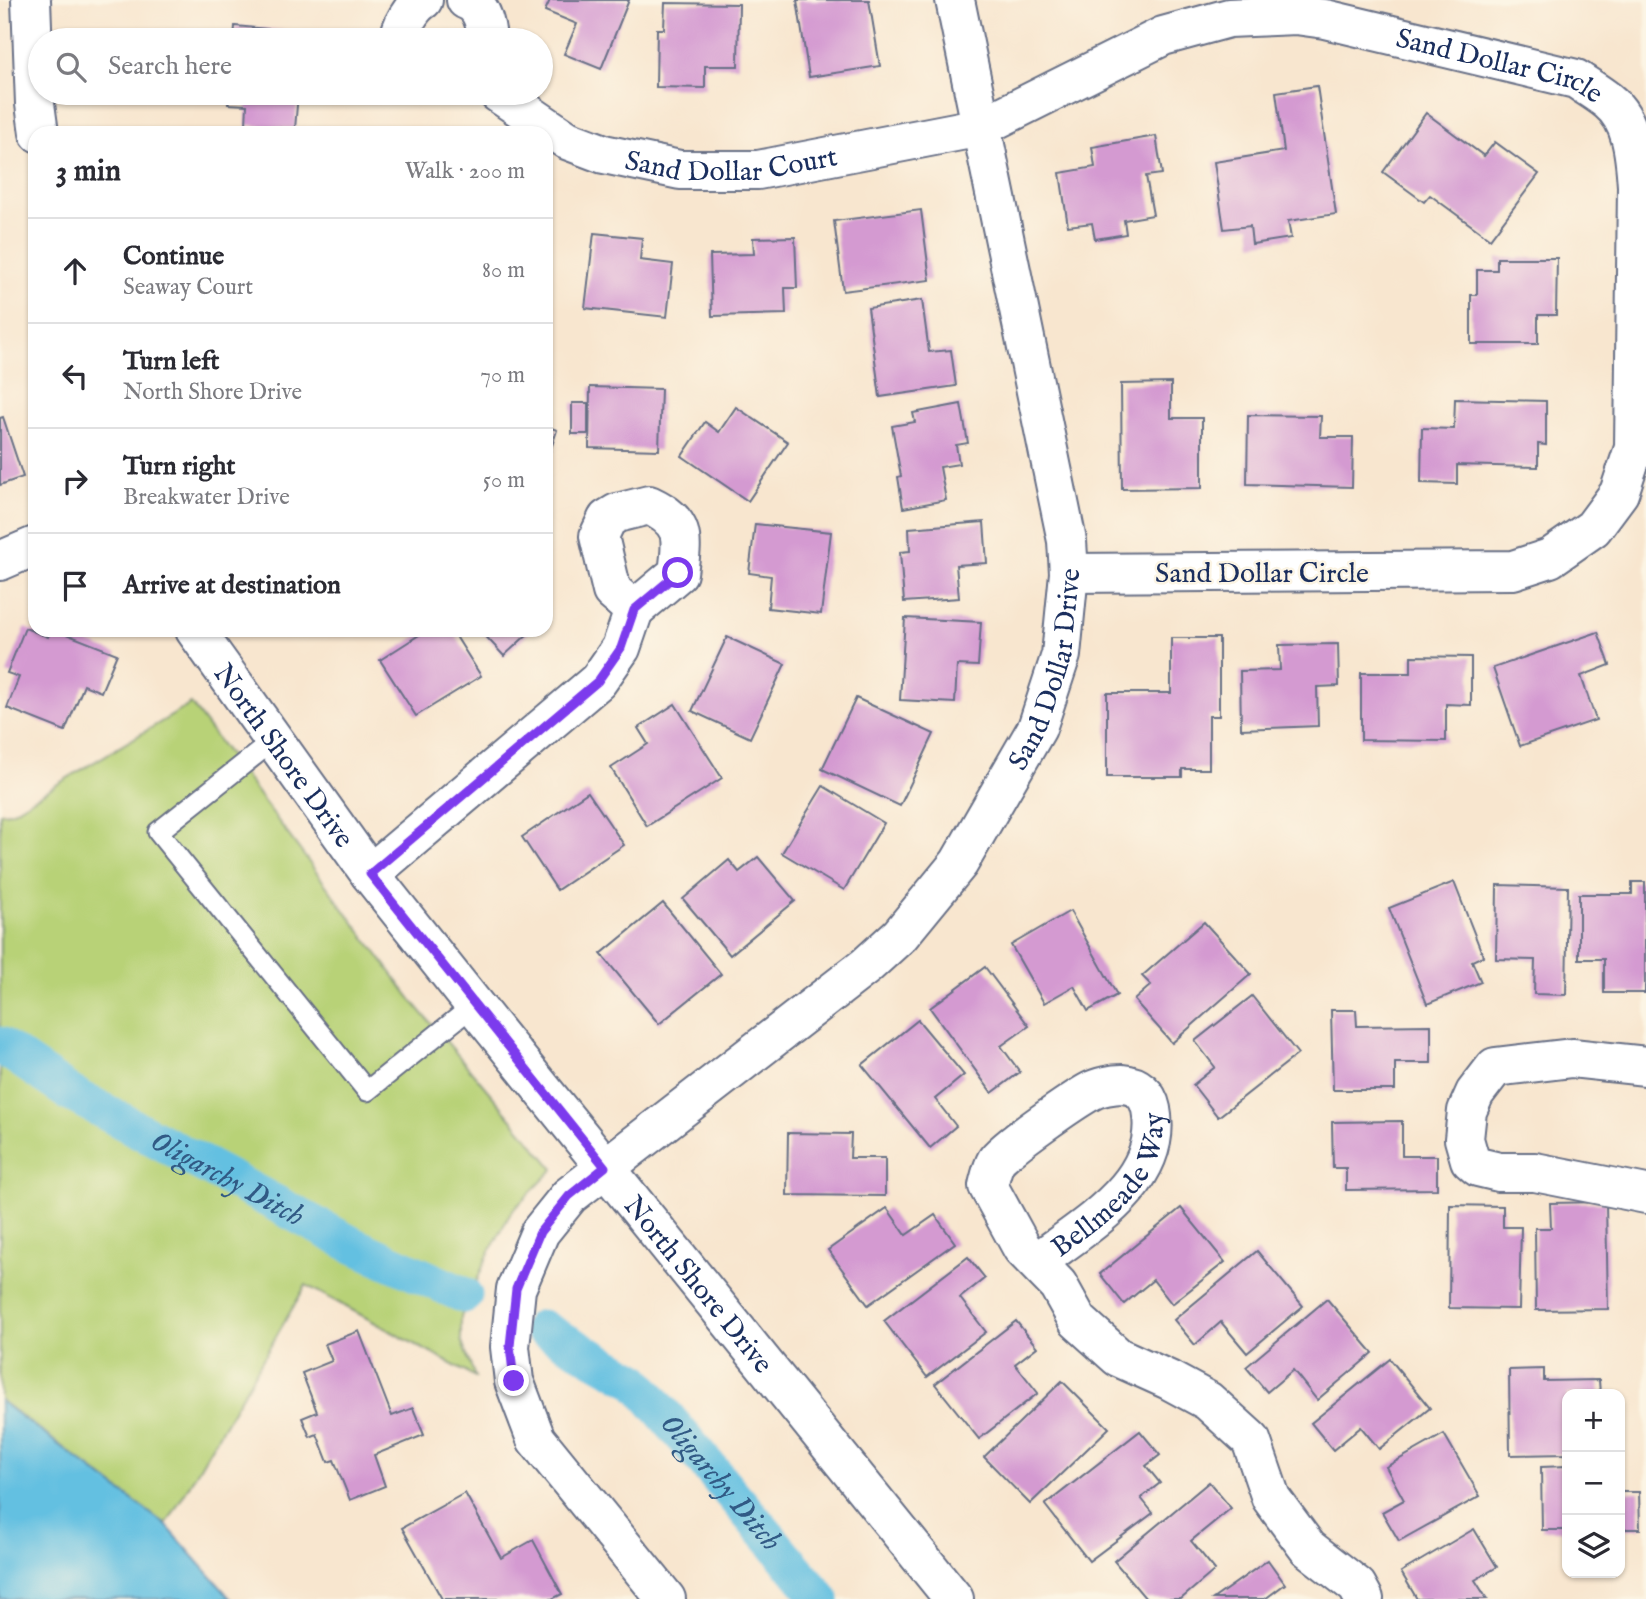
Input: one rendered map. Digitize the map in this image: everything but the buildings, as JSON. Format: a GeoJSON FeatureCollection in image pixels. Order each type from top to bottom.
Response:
{"type":"FeatureCollection","features":[{"type":"Feature","properties":{"kind":"street"},"geometry":{"type":"LineString","coordinates":[[31,0],[32,28]]}},
{"type":"Feature","properties":{"kind":"street"},"geometry":{"type":"LineString","coordinates":[[403,28],[417,3],[423,0]]}},
{"type":"Feature","properties":{"kind":"street"},"geometry":{"type":"LineString","coordinates":[[466,0],[473,2],[482,14],[485,28]]}},
{"type":"Feature","properties":{"kind":"street","name":"Sand Dollar Drive"},"geometry":{"type":"LineString","coordinates":[[666,1599],[536,1439],[514,1381],[510,1346],[516,1289],[540,1232],[569,1196],[866,966],[900,935],[959,863],[1037,728],[1061,655],[1069,573],[1067,541],[955,0]]}},
{"type":"Feature","properties":{"kind":"street","name":"Sand Dollar Circle"},"geometry":{"type":"LineString","coordinates":[[981,127],[1163,36],[1229,18],[1296,15],[1325,19],[1576,79],[1609,102],[1618,112],[1634,145],[1637,186],[1634,448],[1619,493],[1593,528],[1550,558],[1513,570],[1069,573]]}},
{"type":"Feature","properties":{"kind":"street"},"geometry":{"type":"LineString","coordinates":[[35,105],[38,126]]}},
{"type":"Feature","properties":{"kind":"street","name":"Sand Dollar Court"},"geometry":{"type":"LineString","coordinates":[[516,105],[546,126]]}},
{"type":"Feature","properties":{"kind":"street","name":"Sand Dollar Court"},"geometry":{"type":"LineString","coordinates":[[553,130],[567,140],[604,154],[680,170],[758,170],[981,127]]}},
{"type":"Feature","properties":{"kind":"street"},"geometry":{"type":"LineString","coordinates":[[0,561],[28,548]]}},
{"type":"Feature","properties":{"kind":"street"},"geometry":{"type":"LineString","coordinates":[[370,874],[598,681],[621,648],[634,610]]}},
{"type":"Feature","properties":{"kind":"street","name":"North Shore Drive"},"geometry":{"type":"LineString","coordinates":[[200,637],[370,874],[954,1599]]}},
{"type":"Feature","properties":{"kind":"street"},"geometry":{"type":"LineString","coordinates":[[1646,1066],[1572,1058],[1495,1067],[1475,1093],[1467,1111],[1464,1139],[1470,1160],[1478,1167],[1499,1172],[1535,1172],[1646,1194]]}},
{"type":"Feature","properties":{"kind":"street","name":"Bellmeade Way"},"geometry":{"type":"LineString","coordinates":[[1037,1262],[1115,1202],[1140,1172],[1151,1148],[1154,1125],[1149,1100],[1140,1088],[1121,1084],[1093,1090],[1058,1112],[997,1159],[988,1186],[1022,1248],[1058,1285],[1078,1321],[1118,1357],[1208,1401],[1251,1440],[1271,1498],[1308,1548],[1357,1586],[1364,1599]]}},
{"type":"Feature","properties":{"kind":"lane"},"geometry":{"type":"LineString","coordinates":[[274,740],[158,832],[367,1091],[474,1005]]}},
{"type":"Feature","properties":{"kind":"green space"},"geometry":{"type":"Polygon","coordinates":[[[191,704],[413,1002],[554,1169],[511,1212],[487,1257],[461,1317],[461,1340],[475,1377],[306,1285],[166,1525],[0,1400],[0,813],[11,812],[191,704]]]}},
{"type":"Feature","properties":{"kind":"water"},"geometry":{"type":"Polygon","coordinates":[[[0,1401],[166,1525],[231,1599],[0,1599],[0,1401]]]}},
{"type":"Feature","properties":{"kind":"waterway","name":"Oligarchy Ditch"},"geometry":{"type":"LineString","coordinates":[[0,1045],[70,1093],[355,1246],[464,1295]]}},
{"type":"Feature","properties":{"kind":"waterway","name":"Oligarchy Ditch"},"geometry":{"type":"LineString","coordinates":[[542,1328],[636,1381],[821,1599]]}},
{"type":"Feature","properties":{"kind":"route"},"geometry":{"type":"LineString","coordinates":[[514,1381],[510,1346],[516,1289],[540,1232],[569,1196],[605,1167],[370,874],[598,681],[621,648],[634,610],[678,573]]}}]}
